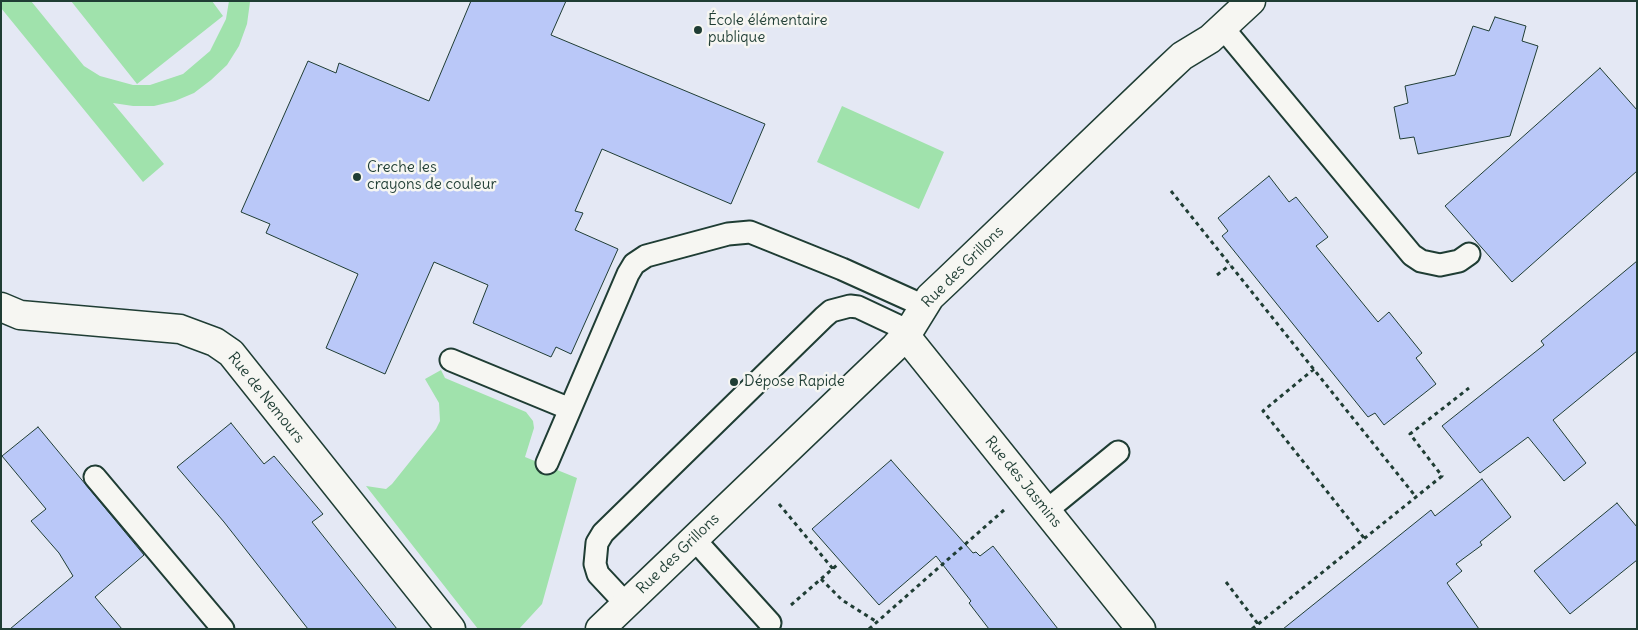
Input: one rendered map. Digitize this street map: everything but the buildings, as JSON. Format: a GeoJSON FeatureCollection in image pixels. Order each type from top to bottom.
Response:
{"type":"FeatureCollection","features":[{"type":"Feature","properties":{"kind":"street","name":"Rue des Grillons"},"geometry":{"type":"LineString","coordinates":[[600,629],[907,333],[924,306],[948,280],[1182,56],[1210,39],[1251,1]]}},
{"type":"Feature","properties":{"kind":"street","name":"Rue de Nemours"},"geometry":{"type":"LineString","coordinates":[[1,308],[20,315],[180,329],[215,342],[231,353],[451,629]]}},
{"type":"Feature","properties":{"kind":"street","name":"Rue des Jasmins"},"geometry":{"type":"LineString","coordinates":[[907,333],[1028,489],[1141,629]]}},
{"type":"Feature","properties":{"kind":"lane"},"geometry":{"type":"LineString","coordinates":[[1223,28],[1412,254],[1421,261],[1440,265],[1459,261],[1469,254]]}},
{"type":"Feature","properties":{"kind":"lane"},"geometry":{"type":"LineString","coordinates":[[547,463],[628,274],[634,264],[646,256],[728,234],[750,232],[842,269],[924,306]]}},
{"type":"Feature","properties":{"kind":"lane"},"geometry":{"type":"LineString","coordinates":[[626,604],[598,574],[595,564],[597,543],[603,533],[824,317],[840,307],[850,306],[858,308],[907,333]]}},
{"type":"Feature","properties":{"kind":"lane"},"geometry":{"type":"LineString","coordinates":[[451,360],[570,409]]}},
{"type":"Feature","properties":{"kind":"lane"},"geometry":{"type":"LineString","coordinates":[[1046,511],[1118,452]]}},
{"type":"Feature","properties":{"kind":"lane"},"geometry":{"type":"LineString","coordinates":[[95,477],[223,629]]}},
{"type":"Feature","properties":{"kind":"lane"},"geometry":{"type":"LineString","coordinates":[[694,539],[770,623]]}},
{"type":"Feature","properties":{"kind":"path"},"geometry":{"type":"LineString","coordinates":[[1171,191],[1416,497]]}},
{"type":"Feature","properties":{"kind":"path"},"geometry":{"type":"LineString","coordinates":[[1217,275],[1230,265]]}},
{"type":"Feature","properties":{"kind":"path"},"geometry":{"type":"LineString","coordinates":[[1314,369],[1263,411],[1364,538]]}},
{"type":"Feature","properties":{"kind":"path"},"geometry":{"type":"LineString","coordinates":[[1252,629],[1442,476],[1410,434],[1469,388]]}},
{"type":"Feature","properties":{"kind":"path"},"geometry":{"type":"LineString","coordinates":[[757,478],[833,569]]}},
{"type":"Feature","properties":{"kind":"path"},"geometry":{"type":"LineString","coordinates":[[869,629],[1028,489]]}},
{"type":"Feature","properties":{"kind":"path"},"geometry":{"type":"LineString","coordinates":[[770,623],[837,565]]}},
{"type":"Feature","properties":{"kind":"path"},"geometry":{"type":"LineString","coordinates":[[821,579],[842,600],[877,622]]}},
{"type":"Feature","properties":{"kind":"path"},"geometry":{"type":"LineString","coordinates":[[1226,582],[1258,624]]}},
{"type":"Feature","properties":{"kind":"green space"},"geometry":{"type":"Polygon","coordinates":[[[1,1],[31,1],[84,66],[100,76],[133,85],[150,85],[183,74],[210,51],[226,19],[229,1],[250,2],[247,24],[239,46],[227,65],[194,93],[175,101],[154,106],[133,106],[113,103],[164,164],[143,182],[1,8],[1,1]]]}},
{"type":"Feature","properties":{"kind":"green space"},"geometry":{"type":"Polygon","coordinates":[[[71,1],[212,1],[223,16],[137,84],[71,1]]]}},
{"type":"Feature","properties":{"kind":"green space"},"geometry":{"type":"Polygon","coordinates":[[[842,106],[944,152],[919,209],[817,162],[842,106]]]}},
{"type":"Feature","properties":{"kind":"green space"},"geometry":{"type":"Polygon","coordinates":[[[441,370],[445,378],[526,412],[533,421],[534,428],[525,457],[577,478],[542,604],[519,629],[478,629],[366,486],[386,489],[436,429],[440,421],[439,403],[425,379],[441,370]]]}},
{"type":"Feature","properties":{"kind":"place","name":"École élémentaire publique"},"geometry":{"type":"Point","coordinates":[698,30]}},
{"type":"Feature","properties":{"kind":"place","name":"Creche les crayons de couleur"},"geometry":{"type":"Point","coordinates":[357,177]}},
{"type":"Feature","properties":{"kind":"place","name":"Dépose Rapide"},"geometry":{"type":"Point","coordinates":[734,382]}}]}
